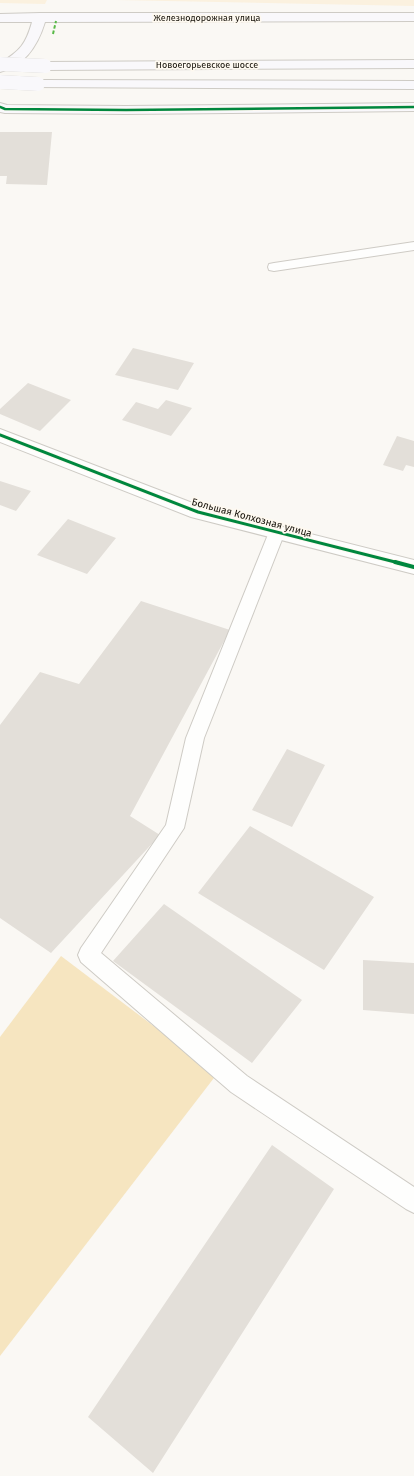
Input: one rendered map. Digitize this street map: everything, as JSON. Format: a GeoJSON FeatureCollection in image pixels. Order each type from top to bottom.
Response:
{"type":"FeatureCollection","features":[{"type":"Feature","properties":{"kind":"street"},"geometry":{"type":"LineString","coordinates":[[0,68],[15,60],[30,48],[35,37],[40,17]]}},
{"type":"Feature","properties":{"kind":"street","name":"Железнодорожная улица"},"geometry":{"type":"LineString","coordinates":[[0,18],[414,17]]}},
{"type":"Feature","properties":{"kind":"street","name":"Новоегорьевское шоссе"},"geometry":{"type":"LineString","coordinates":[[0,64],[45,66],[414,64]]}},
{"type":"Feature","properties":{"kind":"street","name":"Новоегорьевское шоссе"},"geometry":{"type":"LineString","coordinates":[[0,82],[38,84],[414,85]]}},
{"type":"Feature","properties":{"kind":"street"},"geometry":{"type":"LineString","coordinates":[[0,107],[5,109],[126,110],[414,107]]}},
{"type":"Feature","properties":{"kind":"street","name":"Большая Колхозная улица"},"geometry":{"type":"LineString","coordinates":[[0,435],[198,512],[414,567]]}},
{"type":"Feature","properties":{"kind":"lane"},"geometry":{"type":"LineString","coordinates":[[274,267],[414,246]]}},
{"type":"Feature","properties":{"kind":"lane"},"geometry":{"type":"LineString","coordinates":[[277,532],[195,738],[175,828],[88,955],[239,1084],[414,1201]]}},
{"type":"Feature","properties":{"kind":"shaded area"},"geometry":{"type":"Polygon","coordinates":[[[0,0],[47,0],[45,4],[0,3],[0,0]]]}},
{"type":"Feature","properties":{"kind":"shaded area"},"geometry":{"type":"Polygon","coordinates":[[[115,0],[414,0],[414,6],[115,0]]]}},
{"type":"Feature","properties":{"kind":"shaded area"},"geometry":{"type":"Polygon","coordinates":[[[61,956],[217,1074],[0,1356],[0,1037],[61,956]]]}},
{"type":"Feature","properties":{"kind":"building"},"geometry":{"type":"Polygon","coordinates":[[[0,132],[52,132],[47,185],[6,184],[7,176],[0,176],[0,132]]]}},
{"type":"Feature","properties":{"kind":"building"},"geometry":{"type":"Polygon","coordinates":[[[133,348],[194,363],[178,390],[115,375],[133,348]]]}},
{"type":"Feature","properties":{"kind":"building"},"geometry":{"type":"Polygon","coordinates":[[[28,383],[71,400],[40,431],[0,414],[0,409],[28,383]]]}},
{"type":"Feature","properties":{"kind":"building"},"geometry":{"type":"Polygon","coordinates":[[[166,400],[192,408],[171,436],[122,420],[136,402],[158,409],[166,400]]]}},
{"type":"Feature","properties":{"kind":"building"},"geometry":{"type":"Polygon","coordinates":[[[397,436],[414,441],[414,467],[406,465],[403,471],[383,465],[397,436]]]}},
{"type":"Feature","properties":{"kind":"building"},"geometry":{"type":"Polygon","coordinates":[[[0,481],[31,491],[16,511],[0,505],[0,481]]]}},
{"type":"Feature","properties":{"kind":"building"},"geometry":{"type":"Polygon","coordinates":[[[68,519],[116,538],[87,574],[37,555],[68,519]]]}},
{"type":"Feature","properties":{"kind":"building"},"geometry":{"type":"Polygon","coordinates":[[[141,601],[230,630],[130,816],[160,835],[51,953],[0,918],[0,725],[40,672],[79,684],[141,601]]]}},
{"type":"Feature","properties":{"kind":"building"},"geometry":{"type":"Polygon","coordinates":[[[287,749],[325,765],[292,827],[252,810],[287,749]]]}},
{"type":"Feature","properties":{"kind":"building"},"geometry":{"type":"Polygon","coordinates":[[[250,826],[374,897],[324,970],[198,893],[250,826]]]}},
{"type":"Feature","properties":{"kind":"building"},"geometry":{"type":"Polygon","coordinates":[[[164,904],[302,1000],[252,1063],[113,961],[164,904]]]}},
{"type":"Feature","properties":{"kind":"building"},"geometry":{"type":"Polygon","coordinates":[[[363,960],[414,963],[414,1014],[363,1010],[363,960]]]}},
{"type":"Feature","properties":{"kind":"building"},"geometry":{"type":"Polygon","coordinates":[[[272,1145],[334,1189],[153,1473],[88,1417],[272,1145]]]}},
{"type":"Feature","properties":{"kind":"marked path"},"geometry":{"type":"LineString","coordinates":[[53,34],[56,21]]}},
{"type":"Feature","properties":{"kind":"cycle path"},"geometry":{"type":"LineString","coordinates":[[0,107],[5,109],[126,110],[414,107]]}},
{"type":"Feature","properties":{"kind":"cycle path"},"geometry":{"type":"LineString","coordinates":[[0,435],[198,512],[414,567]]}}]}
